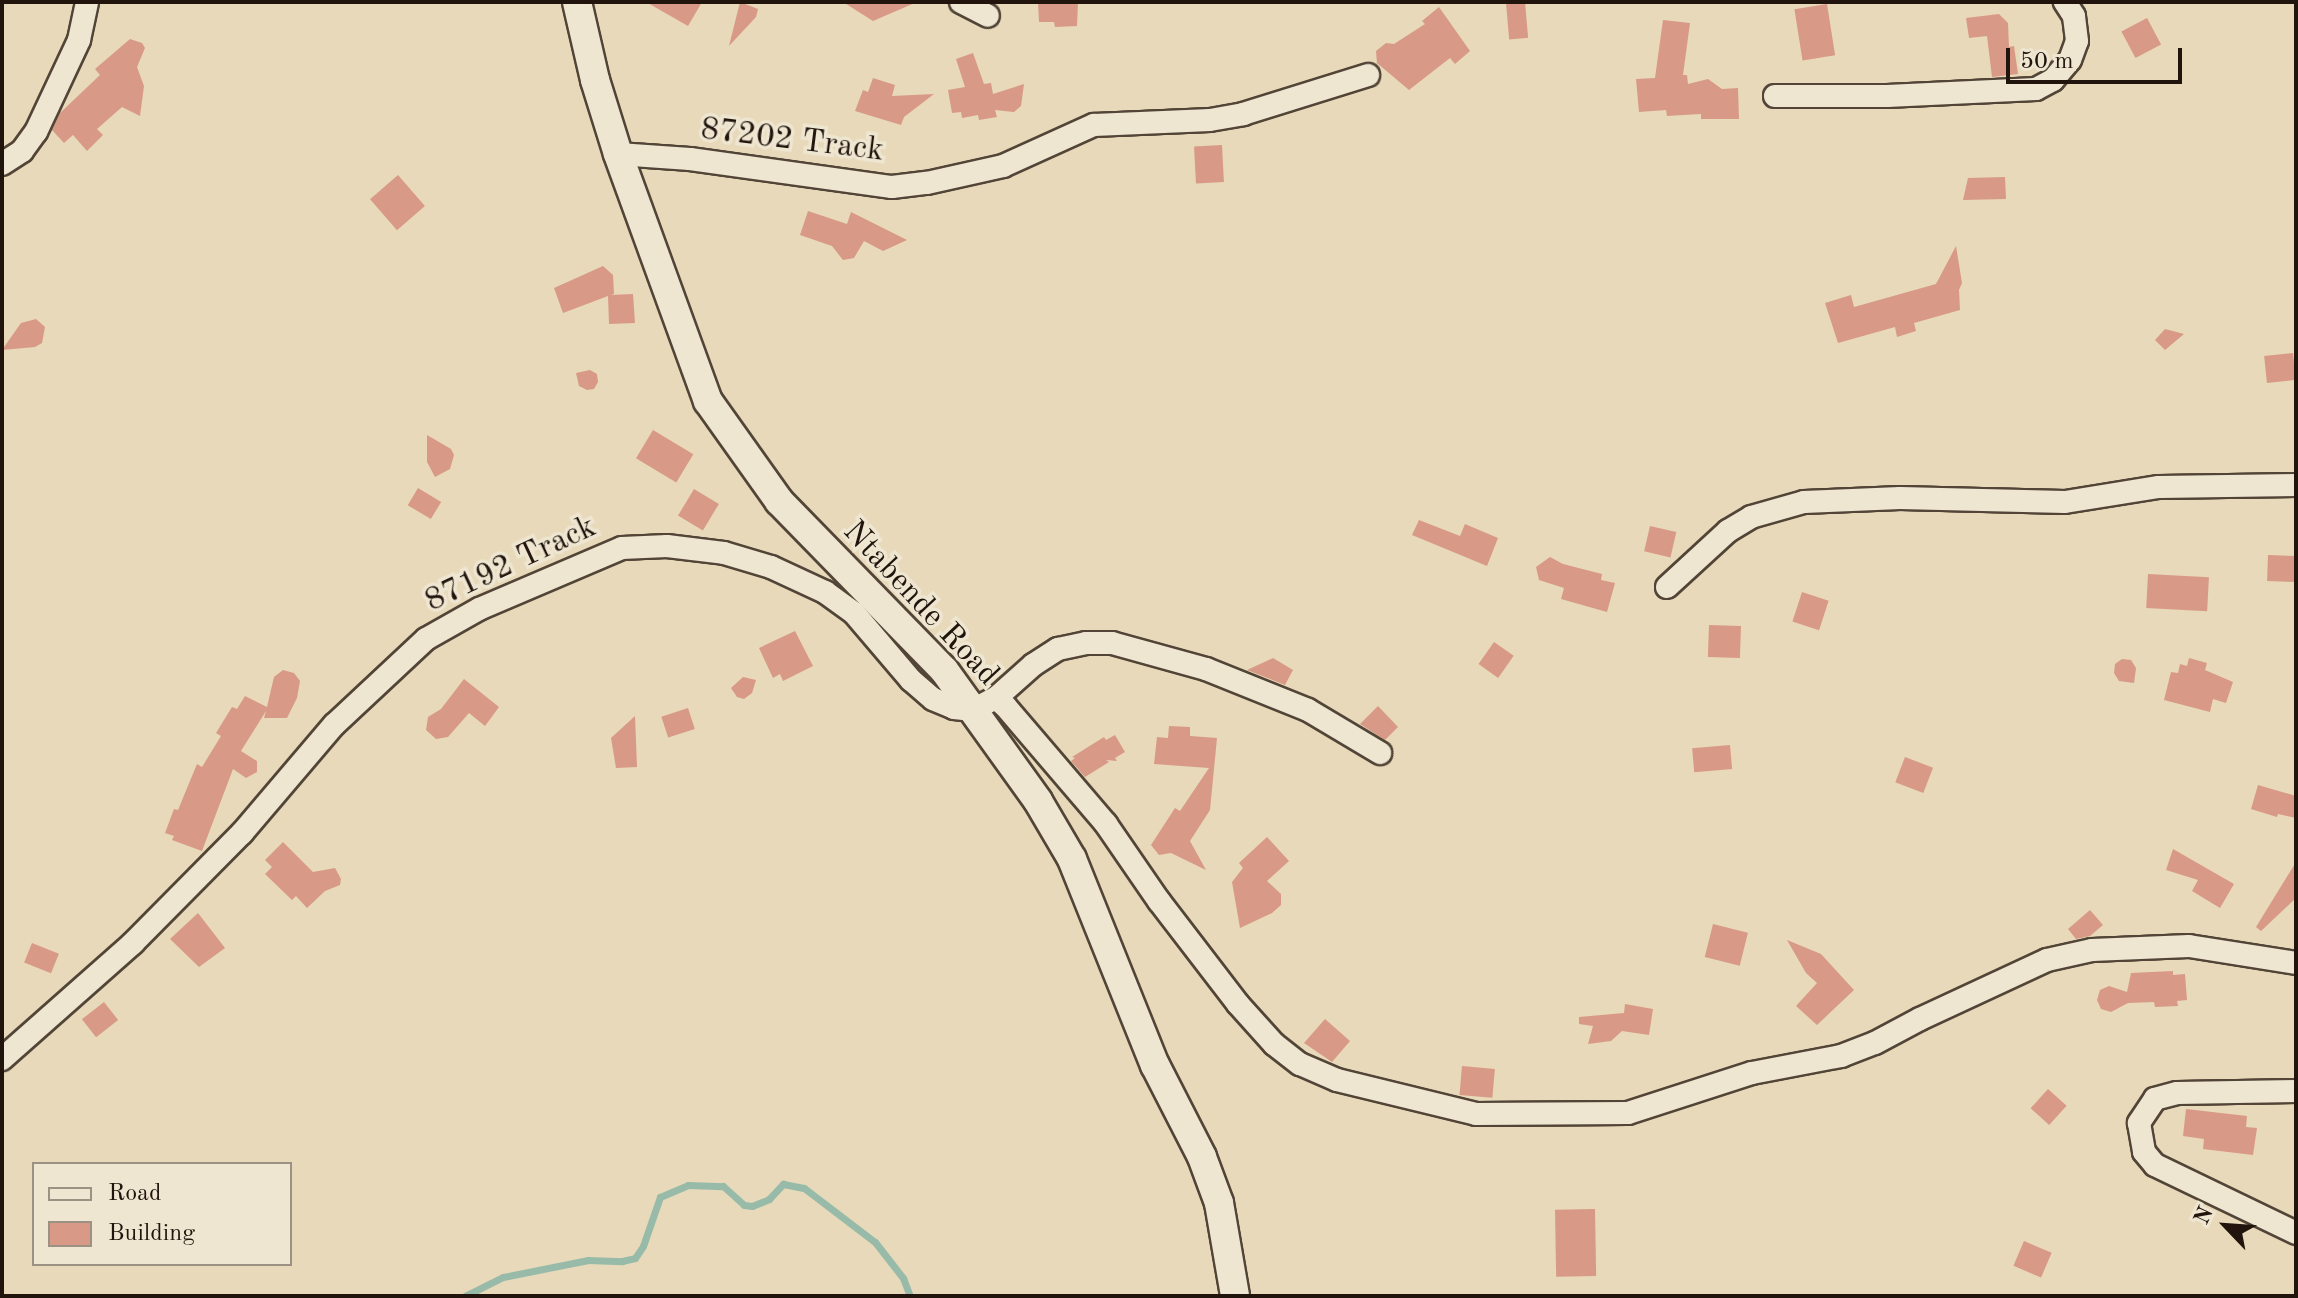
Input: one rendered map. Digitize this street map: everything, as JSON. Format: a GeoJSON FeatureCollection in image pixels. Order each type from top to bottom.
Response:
{"type":"FeatureCollection","features":[{"type":"Feature","properties":{"kind":"street"},"geometry":{"type":"LineString","coordinates":[[2,164],[22,151],[36,132],[79,40],[87,2]]}},
{"type":"Feature","properties":{"kind":"street","name":"Ntabende Road"},"geometry":{"type":"LineString","coordinates":[[577,2],[595,80],[618,154],[708,401],[779,501],[944,670],[984,704],[1072,859],[1155,1065],[1202,1157],[1219,1203],[1235,1296]]}},
{"type":"Feature","properties":{"kind":"street"},"geometry":{"type":"LineString","coordinates":[[961,2],[988,16]]}},
{"type":"Feature","properties":{"kind":"street"},"geometry":{"type":"LineString","coordinates":[[1775,96],[1887,96],[2036,89],[2062,70],[2077,41],[2074,16],[2065,2]]}},
{"type":"Feature","properties":{"kind":"street","name":"87202 Track"},"geometry":{"type":"LineString","coordinates":[[618,154],[690,159],[892,187],[957,179],[1003,166],[1094,125],[1210,120],[1243,114],[1368,75]]}},
{"type":"Feature","properties":{"kind":"street"},"geometry":{"type":"LineString","coordinates":[[1667,587],[1728,531],[1751,517],[1804,502],[1900,498],[2065,502],[2159,487],[2296,485]]}},
{"type":"Feature","properties":{"kind":"street","name":"87192 Track"},"geometry":{"type":"LineString","coordinates":[[2,1059],[133,943],[242,833],[334,725],[426,639],[479,609],[622,548],[667,546],[724,553],[771,567],[825,592],[854,613],[911,680],[933,699],[954,708],[984,704]]}},
{"type":"Feature","properties":{"kind":"street"},"geometry":{"type":"LineString","coordinates":[[1380,753],[1308,710],[1206,669],[1112,643],[1086,643],[1058,649],[984,704],[1033,736],[1106,824],[1159,901],[1238,1004],[1274,1044],[1300,1064],[1337,1080],[1476,1114],[1628,1113],[1662,1104],[1752,1073],[1841,1056],[1875,1043],[2047,960],[2092,950],[2189,946],[2296,963]]}},
{"type":"Feature","properties":{"kind":"street"},"geometry":{"type":"LineString","coordinates":[[2296,1091],[2177,1093],[2155,1099],[2139,1123],[2144,1152],[2155,1165],[2296,1233]]}},
{"type":"Feature","properties":{"kind":"building"},"geometry":{"type":"Polygon","coordinates":[[[646,2],[702,2],[688,26],[646,2]]]}},
{"type":"Feature","properties":{"kind":"building"},"geometry":{"type":"Polygon","coordinates":[[[740,2],[758,9],[756,17],[729,46],[740,2]]]}},
{"type":"Feature","properties":{"kind":"building"},"geometry":{"type":"Polygon","coordinates":[[[843,2],[917,2],[873,21],[843,2]]]}},
{"type":"Feature","properties":{"kind":"building"},"geometry":{"type":"Polygon","coordinates":[[[1038,2],[1078,2],[1077,26],[1055,27],[1054,22],[1039,22],[1038,2]]]}},
{"type":"Feature","properties":{"kind":"building"},"geometry":{"type":"Polygon","coordinates":[[[1525,2],[1528,38],[1509,40],[1506,4],[1525,2]]]}},
{"type":"Feature","properties":{"kind":"building"},"geometry":{"type":"Polygon","coordinates":[[[1827,4],[1835,55],[1803,61],[1794,9],[1827,4]]]}},
{"type":"Feature","properties":{"kind":"building"},"geometry":{"type":"Polygon","coordinates":[[[1439,7],[1470,51],[1455,64],[1450,58],[1409,90],[1377,63],[1376,51],[1386,43],[1394,44],[1425,24],[1422,21],[1439,7]]]}},
{"type":"Feature","properties":{"kind":"building"},"geometry":{"type":"Polygon","coordinates":[[[1999,14],[2008,23],[2009,47],[2014,46],[2018,74],[1992,77],[1987,36],[1969,38],[1966,18],[1999,14]]]}},
{"type":"Feature","properties":{"kind":"building"},"geometry":{"type":"Polygon","coordinates":[[[2147,18],[2161,44],[2135,58],[2121,32],[2147,18]]]}},
{"type":"Feature","properties":{"kind":"building"},"geometry":{"type":"Polygon","coordinates":[[[1663,20],[1690,23],[1683,75],[1687,75],[1688,84],[1708,79],[1722,89],[1738,88],[1739,119],[1701,119],[1701,114],[1667,116],[1666,110],[1639,112],[1636,79],[1655,78],[1663,20]]]}},
{"type":"Feature","properties":{"kind":"building"},"geometry":{"type":"Polygon","coordinates":[[[130,39],[142,43],[145,48],[137,67],[144,86],[140,116],[122,107],[97,129],[103,135],[87,151],[73,135],[64,143],[52,130],[60,113],[100,75],[95,69],[130,39]]]}},
{"type":"Feature","properties":{"kind":"building"},"geometry":{"type":"Polygon","coordinates":[[[973,53],[984,84],[991,83],[993,94],[1024,84],[1021,106],[1014,112],[995,110],[997,117],[979,120],[978,115],[962,118],[961,112],[952,113],[948,90],[965,87],[956,59],[973,53]]]}},
{"type":"Feature","properties":{"kind":"building"},"geometry":{"type":"Polygon","coordinates":[[[873,78],[895,85],[892,96],[934,94],[904,117],[901,125],[855,111],[863,90],[868,92],[873,78]]]}},
{"type":"Feature","properties":{"kind":"building"},"geometry":{"type":"Polygon","coordinates":[[[1222,145],[1224,182],[1196,183],[1194,146],[1222,145]]]}},
{"type":"Feature","properties":{"kind":"building"},"geometry":{"type":"Polygon","coordinates":[[[398,175],[425,206],[397,230],[370,199],[398,175]]]}},
{"type":"Feature","properties":{"kind":"building"},"geometry":{"type":"Polygon","coordinates":[[[2005,177],[2006,199],[1963,200],[1968,178],[2005,177]]]}},
{"type":"Feature","properties":{"kind":"building"},"geometry":{"type":"Polygon","coordinates":[[[808,211],[847,224],[851,212],[907,240],[883,251],[864,241],[854,258],[843,260],[832,246],[800,235],[808,211]]]}},
{"type":"Feature","properties":{"kind":"building"},"geometry":{"type":"Polygon","coordinates":[[[1956,246],[1962,283],[1959,290],[1960,310],[1914,323],[1916,331],[1897,337],[1895,327],[1838,343],[1825,303],[1851,295],[1854,307],[1936,284],[1956,246]]]}},
{"type":"Feature","properties":{"kind":"building"},"geometry":{"type":"Polygon","coordinates":[[[603,266],[613,275],[614,294],[611,295],[633,294],[635,323],[609,324],[608,296],[563,313],[554,288],[603,266]]]}},
{"type":"Feature","properties":{"kind":"building"},"geometry":{"type":"Polygon","coordinates":[[[36,319],[45,327],[42,343],[35,347],[2,350],[21,323],[36,319]]]}},
{"type":"Feature","properties":{"kind":"building"},"geometry":{"type":"Polygon","coordinates":[[[2165,329],[2184,334],[2165,350],[2155,340],[2165,329]]]}},
{"type":"Feature","properties":{"kind":"building"},"geometry":{"type":"Polygon","coordinates":[[[2293,353],[2296,380],[2267,383],[2264,356],[2293,353]]]}},
{"type":"Feature","properties":{"kind":"building"},"geometry":{"type":"Polygon","coordinates":[[[590,370],[597,374],[598,382],[594,389],[587,390],[579,386],[576,373],[590,370]]]}},
{"type":"Feature","properties":{"kind":"building"},"geometry":{"type":"Polygon","coordinates":[[[653,430],[693,454],[676,482],[636,458],[653,430]]]}},
{"type":"Feature","properties":{"kind":"building"},"geometry":{"type":"Polygon","coordinates":[[[427,435],[451,449],[454,455],[450,469],[435,477],[427,462],[427,435]]]}},
{"type":"Feature","properties":{"kind":"building"},"geometry":{"type":"Polygon","coordinates":[[[418,488],[441,502],[431,519],[408,505],[418,488]]]}},
{"type":"Feature","properties":{"kind":"building"},"geometry":{"type":"Polygon","coordinates":[[[694,489],[719,504],[703,531],[678,516],[694,489]]]}},
{"type":"Feature","properties":{"kind":"building"},"geometry":{"type":"Polygon","coordinates":[[[1419,520],[1460,536],[1465,524],[1498,538],[1487,566],[1412,535],[1419,520]]]}},
{"type":"Feature","properties":{"kind":"building"},"geometry":{"type":"Polygon","coordinates":[[[1650,526],[1676,532],[1670,557],[1644,551],[1650,526]]]}},
{"type":"Feature","properties":{"kind":"building"},"geometry":{"type":"Polygon","coordinates":[[[2268,555],[2296,556],[2295,582],[2267,581],[2268,555]]]}},
{"type":"Feature","properties":{"kind":"building"},"geometry":{"type":"Polygon","coordinates":[[[1550,557],[1563,564],[1602,574],[1601,580],[1615,583],[1607,612],[1561,599],[1564,588],[1539,580],[1536,567],[1550,557]]]}},
{"type":"Feature","properties":{"kind":"building"},"geometry":{"type":"Polygon","coordinates":[[[2148,574],[2209,577],[2207,611],[2146,608],[2148,574]]]}},
{"type":"Feature","properties":{"kind":"building"},"geometry":{"type":"Polygon","coordinates":[[[1802,592],[1829,601],[1819,630],[1792,621],[1802,592]]]}},
{"type":"Feature","properties":{"kind":"building"},"geometry":{"type":"Polygon","coordinates":[[[1709,625],[1741,626],[1740,658],[1708,657],[1709,625]]]}},
{"type":"Feature","properties":{"kind":"building"},"geometry":{"type":"Polygon","coordinates":[[[795,631],[813,666],[783,681],[780,674],[773,678],[759,648],[795,631]]]}},
{"type":"Feature","properties":{"kind":"building"},"geometry":{"type":"Polygon","coordinates":[[[1494,642],[1514,656],[1498,678],[1479,664],[1494,642]]]}},
{"type":"Feature","properties":{"kind":"building"},"geometry":{"type":"Polygon","coordinates":[[[1273,658],[1293,670],[1285,685],[1247,670],[1273,658]]]}},
{"type":"Feature","properties":{"kind":"building"},"geometry":{"type":"Polygon","coordinates":[[[2189,658],[2207,663],[2205,670],[2233,682],[2226,703],[2213,699],[2210,712],[2164,700],[2171,672],[2178,673],[2180,664],[2187,666],[2189,658]]]}},
{"type":"Feature","properties":{"kind":"building"},"geometry":{"type":"Polygon","coordinates":[[[2122,659],[2131,660],[2136,668],[2134,683],[2119,681],[2114,673],[2115,664],[2122,659]]]}},
{"type":"Feature","properties":{"kind":"building"},"geometry":{"type":"Polygon","coordinates":[[[283,670],[294,673],[300,681],[297,698],[287,718],[264,718],[266,711],[241,751],[257,761],[257,772],[246,778],[233,769],[202,851],[172,840],[174,836],[165,833],[174,809],[178,810],[197,764],[202,767],[221,736],[216,733],[232,707],[237,709],[245,696],[267,707],[274,677],[283,670]]]}},
{"type":"Feature","properties":{"kind":"building"},"geometry":{"type":"Polygon","coordinates":[[[743,677],[756,680],[752,693],[744,699],[737,697],[731,688],[743,677]]]}},
{"type":"Feature","properties":{"kind":"building"},"geometry":{"type":"Polygon","coordinates":[[[464,679],[499,707],[485,726],[469,713],[448,737],[436,739],[426,730],[428,717],[441,709],[464,679]]]}},
{"type":"Feature","properties":{"kind":"building"},"geometry":{"type":"Polygon","coordinates":[[[1378,706],[1398,727],[1385,740],[1360,724],[1378,706]]]}},
{"type":"Feature","properties":{"kind":"building"},"geometry":{"type":"Polygon","coordinates":[[[688,708],[695,729],[668,738],[661,717],[688,708]]]}},
{"type":"Feature","properties":{"kind":"building"},"geometry":{"type":"Polygon","coordinates":[[[635,716],[637,767],[616,768],[611,738],[635,716]]]}},
{"type":"Feature","properties":{"kind":"building"},"geometry":{"type":"Polygon","coordinates":[[[1169,726],[1190,727],[1190,736],[1217,738],[1210,810],[1190,841],[1206,870],[1171,853],[1159,855],[1151,845],[1175,808],[1180,811],[1209,768],[1154,764],[1157,737],[1168,738],[1169,726]]]}},
{"type":"Feature","properties":{"kind":"building"},"geometry":{"type":"Polygon","coordinates":[[[1115,735],[1125,752],[1115,758],[1117,761],[1106,760],[1109,762],[1085,777],[1071,761],[1075,758],[1072,757],[1104,737],[1106,740],[1115,735]]]}},
{"type":"Feature","properties":{"kind":"building"},"geometry":{"type":"Polygon","coordinates":[[[1730,745],[1732,769],[1694,772],[1692,748],[1730,745]]]}},
{"type":"Feature","properties":{"kind":"building"},"geometry":{"type":"Polygon","coordinates":[[[1905,757],[1933,768],[1923,793],[1895,782],[1905,757]]]}},
{"type":"Feature","properties":{"kind":"building"},"geometry":{"type":"Polygon","coordinates":[[[2258,785],[2296,796],[2296,818],[2278,814],[2277,817],[2251,809],[2258,785]]]}},
{"type":"Feature","properties":{"kind":"building"},"geometry":{"type":"Polygon","coordinates":[[[1267,837],[1289,861],[1267,881],[1281,894],[1281,905],[1272,913],[1240,928],[1232,882],[1243,868],[1239,863],[1267,837]]]}},
{"type":"Feature","properties":{"kind":"building"},"geometry":{"type":"Polygon","coordinates":[[[283,842],[313,872],[335,868],[341,879],[340,885],[325,891],[307,908],[296,896],[292,900],[265,874],[272,867],[265,860],[283,842]]]}},
{"type":"Feature","properties":{"kind":"building"},"geometry":{"type":"Polygon","coordinates":[[[2173,849],[2234,884],[2220,908],[2192,891],[2198,880],[2166,870],[2173,849]]]}},
{"type":"Feature","properties":{"kind":"building"},"geometry":{"type":"Polygon","coordinates":[[[2296,862],[2296,898],[2261,931],[2256,927],[2296,862]]]}},
{"type":"Feature","properties":{"kind":"building"},"geometry":{"type":"Polygon","coordinates":[[[2090,910],[2103,925],[2090,936],[2076,939],[2068,929],[2090,910]]]}},
{"type":"Feature","properties":{"kind":"building"},"geometry":{"type":"Polygon","coordinates":[[[198,913],[225,948],[199,967],[170,939],[198,913]]]}},
{"type":"Feature","properties":{"kind":"building"},"geometry":{"type":"Polygon","coordinates":[[[1713,924],[1748,933],[1740,966],[1705,957],[1713,924]]]}},
{"type":"Feature","properties":{"kind":"building"},"geometry":{"type":"Polygon","coordinates":[[[1787,940],[1821,954],[1854,990],[1817,1025],[1796,1006],[1817,983],[1806,973],[1787,940]]]}},
{"type":"Feature","properties":{"kind":"building"},"geometry":{"type":"Polygon","coordinates":[[[32,943],[59,954],[51,973],[24,962],[32,943]]]}},
{"type":"Feature","properties":{"kind":"building"},"geometry":{"type":"Polygon","coordinates":[[[2173,971],[2173,975],[2185,974],[2187,1000],[2177,1001],[2178,1006],[2155,1007],[2154,1002],[2128,1003],[2111,1012],[2101,1009],[2097,1000],[2100,990],[2109,986],[2127,992],[2131,973],[2173,971]]]}},
{"type":"Feature","properties":{"kind":"building"},"geometry":{"type":"Polygon","coordinates":[[[104,1002],[118,1020],[96,1037],[82,1019],[104,1002]]]}},
{"type":"Feature","properties":{"kind":"building"},"geometry":{"type":"Polygon","coordinates":[[[1625,1004],[1653,1009],[1649,1035],[1622,1031],[1611,1041],[1588,1044],[1593,1026],[1579,1024],[1579,1017],[1624,1013],[1625,1004]]]}},
{"type":"Feature","properties":{"kind":"building"},"geometry":{"type":"Polygon","coordinates":[[[1325,1019],[1350,1041],[1332,1062],[1304,1043],[1325,1019]]]}},
{"type":"Feature","properties":{"kind":"building"},"geometry":{"type":"Polygon","coordinates":[[[1462,1066],[1495,1069],[1492,1098],[1459,1095],[1462,1066]]]}},
{"type":"Feature","properties":{"kind":"building"},"geometry":{"type":"Polygon","coordinates":[[[2048,1089],[2067,1106],[2049,1125],[2031,1108],[2048,1089]]]}},
{"type":"Feature","properties":{"kind":"building"},"geometry":{"type":"Polygon","coordinates":[[[2186,1109],[2247,1116],[2246,1127],[2257,1128],[2253,1155],[2203,1149],[2204,1139],[2183,1136],[2186,1109]]]}},
{"type":"Feature","properties":{"kind":"building"},"geometry":{"type":"Polygon","coordinates":[[[1595,1209],[1596,1276],[1556,1277],[1555,1210],[1595,1209]]]}},
{"type":"Feature","properties":{"kind":"building"},"geometry":{"type":"Polygon","coordinates":[[[2024,1241],[2052,1253],[2041,1278],[2013,1266],[2024,1241]]]}},
{"type":"Feature","properties":{"kind":"waterway"},"geometry":{"type":"LineString","coordinates":[[465,1296],[503,1277],[588,1260],[622,1261],[635,1258],[643,1246],[660,1197],[688,1185],[723,1186],[744,1205],[752,1206],[769,1199],[783,1184],[804,1188],[875,1242],[903,1278],[910,1296]]}}]}
